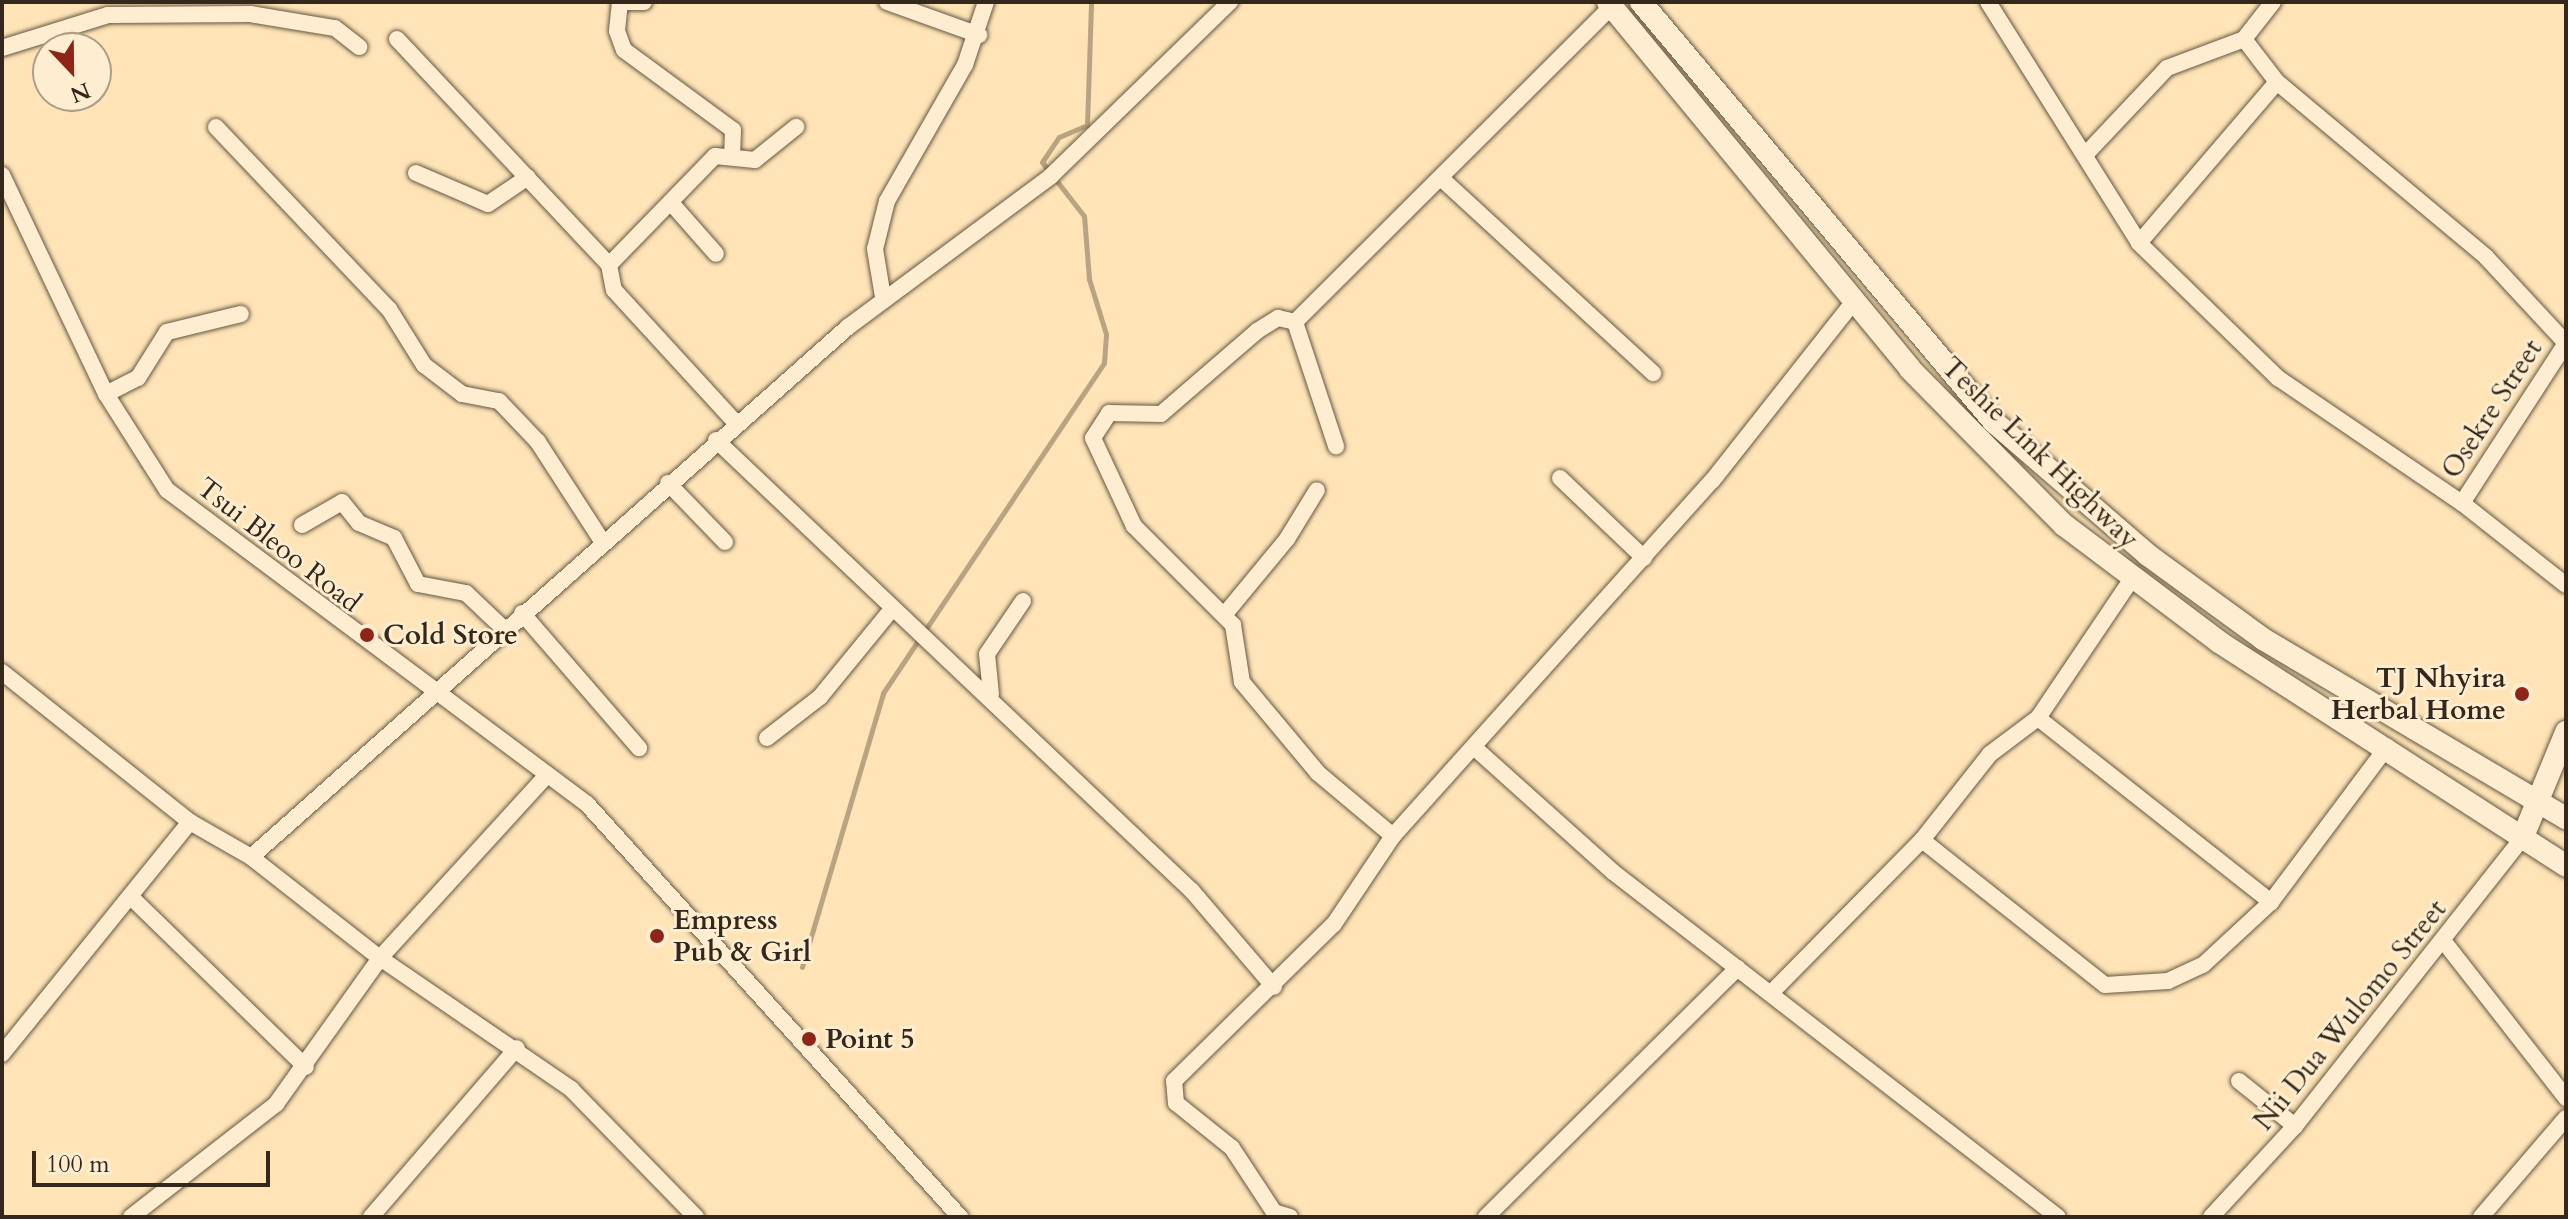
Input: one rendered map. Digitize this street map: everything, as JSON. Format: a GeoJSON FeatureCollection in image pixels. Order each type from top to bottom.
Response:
{"type":"FeatureCollection","features":[{"type":"Feature","properties":{"kind":"main road","name":"Teshie Link Highway"},"geometry":{"type":"LineString","coordinates":[[1641,2],[1994,422],[2148,555],[2263,639],[2532,802],[2566,818]]}},
{"type":"Feature","properties":{"kind":"main road","name":"Teshie Link Highway"},"geometry":{"type":"LineString","coordinates":[[1610,5],[1854,301],[1989,454],[2131,580],[2566,866]]}},
{"type":"Feature","properties":{"kind":"main road"},"geometry":{"type":"LineString","coordinates":[[2522,839],[2532,802],[2566,732]]}},
{"type":"Feature","properties":{"kind":"street"},"geometry":{"type":"LineString","coordinates":[[644,2],[621,2],[617,31],[624,50],[733,130],[732,155]]}},
{"type":"Feature","properties":{"kind":"street"},"geometry":{"type":"LineString","coordinates":[[887,2],[979,35]]}},
{"type":"Feature","properties":{"kind":"street"},"geometry":{"type":"LineString","coordinates":[[883,297],[875,249],[887,201],[979,35],[986,2]]}},
{"type":"Feature","properties":{"kind":"street"},"geometry":{"type":"LineString","coordinates":[[251,857],[602,541],[883,297],[1051,176],[1230,2]]}},
{"type":"Feature","properties":{"kind":"street"},"geometry":{"type":"LineString","coordinates":[[1988,2],[2139,243],[2278,378],[2462,503],[2566,585]]}},
{"type":"Feature","properties":{"kind":"street"},"geometry":{"type":"LineString","coordinates":[[2085,155],[2167,68],[2244,39],[2273,2]]}},
{"type":"Feature","properties":{"kind":"street"},"geometry":{"type":"LineString","coordinates":[[1295,322],[1442,179],[1610,5]]}},
{"type":"Feature","properties":{"kind":"street"},"geometry":{"type":"LineString","coordinates":[[2,48],[108,15],[223,8],[310,21],[335,28],[359,47]]}},
{"type":"Feature","properties":{"kind":"street"},"geometry":{"type":"LineString","coordinates":[[397,39],[609,265],[614,290],[736,423]]}},
{"type":"Feature","properties":{"kind":"street"},"geometry":{"type":"LineString","coordinates":[[2244,39],[2277,82],[2486,257],[2566,343]]}},
{"type":"Feature","properties":{"kind":"street"},"geometry":{"type":"LineString","coordinates":[[2139,243],[2277,82]]}},
{"type":"Feature","properties":{"kind":"street"},"geometry":{"type":"LineString","coordinates":[[216,127],[369,286],[434,374],[462,394],[499,401],[538,442],[602,541]]}},
{"type":"Feature","properties":{"kind":"street"},"geometry":{"type":"LineString","coordinates":[[609,265],[673,205],[715,156],[732,155],[755,160],[796,127]]}},
{"type":"Feature","properties":{"kind":"street"},"geometry":{"type":"LineString","coordinates":[[416,173],[488,204],[528,177]]}},
{"type":"Feature","properties":{"kind":"street","name":"Tsui Bleoo Road"},"geometry":{"type":"LineString","coordinates":[[2,175],[106,394],[167,490],[195,516],[587,804],[960,1217]]}},
{"type":"Feature","properties":{"kind":"street"},"geometry":{"type":"LineString","coordinates":[[1442,179],[1653,373]]}},
{"type":"Feature","properties":{"kind":"street"},"geometry":{"type":"LineString","coordinates":[[673,205],[716,254]]}},
{"type":"Feature","properties":{"kind":"street"},"geometry":{"type":"LineString","coordinates":[[1290,1217],[1274,1212],[1240,1156],[1189,1115],[1173,1092],[1174,1081],[1274,987],[1342,914],[1393,836],[1476,749],[1644,558],[1854,301]]}},
{"type":"Feature","properties":{"kind":"street"},"geometry":{"type":"LineString","coordinates":[[106,394],[138,378],[167,332],[241,314]]}},
{"type":"Feature","properties":{"kind":"street"},"geometry":{"type":"LineString","coordinates":[[1295,322],[1278,318],[1257,331],[1161,414],[1109,413],[1093,438],[1134,526],[1225,614],[1238,638],[1234,663],[1242,682],[1318,773],[1393,836]]}},
{"type":"Feature","properties":{"kind":"street"},"geometry":{"type":"LineString","coordinates":[[1295,322],[1336,446]]}},
{"type":"Feature","properties":{"kind":"street","name":"Osekre Street"},"geometry":{"type":"LineString","coordinates":[[2462,503],[2566,343]]}},
{"type":"Feature","properties":{"kind":"street"},"geometry":{"type":"LineString","coordinates":[[716,440],[898,614],[944,650],[1192,891],[1274,987]]}},
{"type":"Feature","properties":{"kind":"street"},"geometry":{"type":"LineString","coordinates":[[1560,478],[1644,558]]}},
{"type":"Feature","properties":{"kind":"street"},"geometry":{"type":"LineString","coordinates":[[668,483],[725,542]]}},
{"type":"Feature","properties":{"kind":"street"},"geometry":{"type":"LineString","coordinates":[[1225,614],[1287,539],[1317,490]]}},
{"type":"Feature","properties":{"kind":"street"},"geometry":{"type":"LineString","coordinates":[[302,525],[342,502],[359,523],[394,538],[418,584],[466,593],[504,629]]}},
{"type":"Feature","properties":{"kind":"street"},"geometry":{"type":"LineString","coordinates":[[1772,992],[1922,840],[1990,754],[2038,718],[2131,580]]}},
{"type":"Feature","properties":{"kind":"street"},"geometry":{"type":"LineString","coordinates":[[992,697],[987,654],[1023,601]]}},
{"type":"Feature","properties":{"kind":"street"},"geometry":{"type":"LineString","coordinates":[[522,613],[639,748]]}},
{"type":"Feature","properties":{"kind":"street"},"geometry":{"type":"LineString","coordinates":[[767,738],[820,697],[898,614]]}},
{"type":"Feature","properties":{"kind":"street"},"geometry":{"type":"LineString","coordinates":[[2,672],[190,822],[251,857],[380,958],[517,1048],[632,1145],[696,1217]]}},
{"type":"Feature","properties":{"kind":"street"},"geometry":{"type":"LineString","coordinates":[[2038,718],[2271,902]]}},
{"type":"Feature","properties":{"kind":"street"},"geometry":{"type":"LineString","coordinates":[[1922,840],[2105,985],[2168,981],[2203,965],[2271,902],[2387,747]]}},
{"type":"Feature","properties":{"kind":"street"},"geometry":{"type":"LineString","coordinates":[[1476,749],[1613,872],[1772,992],[2058,1217]]}},
{"type":"Feature","properties":{"kind":"street"},"geometry":{"type":"LineString","coordinates":[[131,1217],[276,1104],[306,1067],[380,958],[547,775]]}},
{"type":"Feature","properties":{"kind":"street"},"geometry":{"type":"LineString","coordinates":[[2,1054],[133,899],[190,822]]}},
{"type":"Feature","properties":{"kind":"street","name":"Nii Dua Wulomo Street"},"geometry":{"type":"LineString","coordinates":[[2211,1217],[2295,1126],[2445,943],[2522,839]]}},
{"type":"Feature","properties":{"kind":"street"},"geometry":{"type":"LineString","coordinates":[[133,899],[306,1067]]}},
{"type":"Feature","properties":{"kind":"street"},"geometry":{"type":"LineString","coordinates":[[2445,943],[2566,1098]]}},
{"type":"Feature","properties":{"kind":"street"},"geometry":{"type":"LineString","coordinates":[[1486,1217],[1738,968]]}},
{"type":"Feature","properties":{"kind":"street"},"geometry":{"type":"LineString","coordinates":[[371,1217],[517,1048]]}},
{"type":"Feature","properties":{"kind":"street"},"geometry":{"type":"LineString","coordinates":[[2239,1081],[2295,1126]]}},
{"type":"Feature","properties":{"kind":"street"},"geometry":{"type":"LineString","coordinates":[[2481,1217],[2566,1118]]}},
{"type":"Feature","properties":{"kind":"waterway"},"geometry":{"type":"LineString","coordinates":[[802,967],[883,693],[1104,363],[1106,334],[1089,279],[1084,216],[1042,162],[1059,137],[1087,125],[1091,2]]}},
{"type":"Feature","properties":{"kind":"place","name":"Cold Store"},"geometry":{"type":"Point","coordinates":[367,635]}},
{"type":"Feature","properties":{"kind":"place","name":"TJ Nhyira Herbal Home"},"geometry":{"type":"Point","coordinates":[2522,694]}},
{"type":"Feature","properties":{"kind":"place","name":"Empress Pub & Girl"},"geometry":{"type":"Point","coordinates":[657,936]}},
{"type":"Feature","properties":{"kind":"place","name":"Point 5"},"geometry":{"type":"Point","coordinates":[809,1039]}}]}
